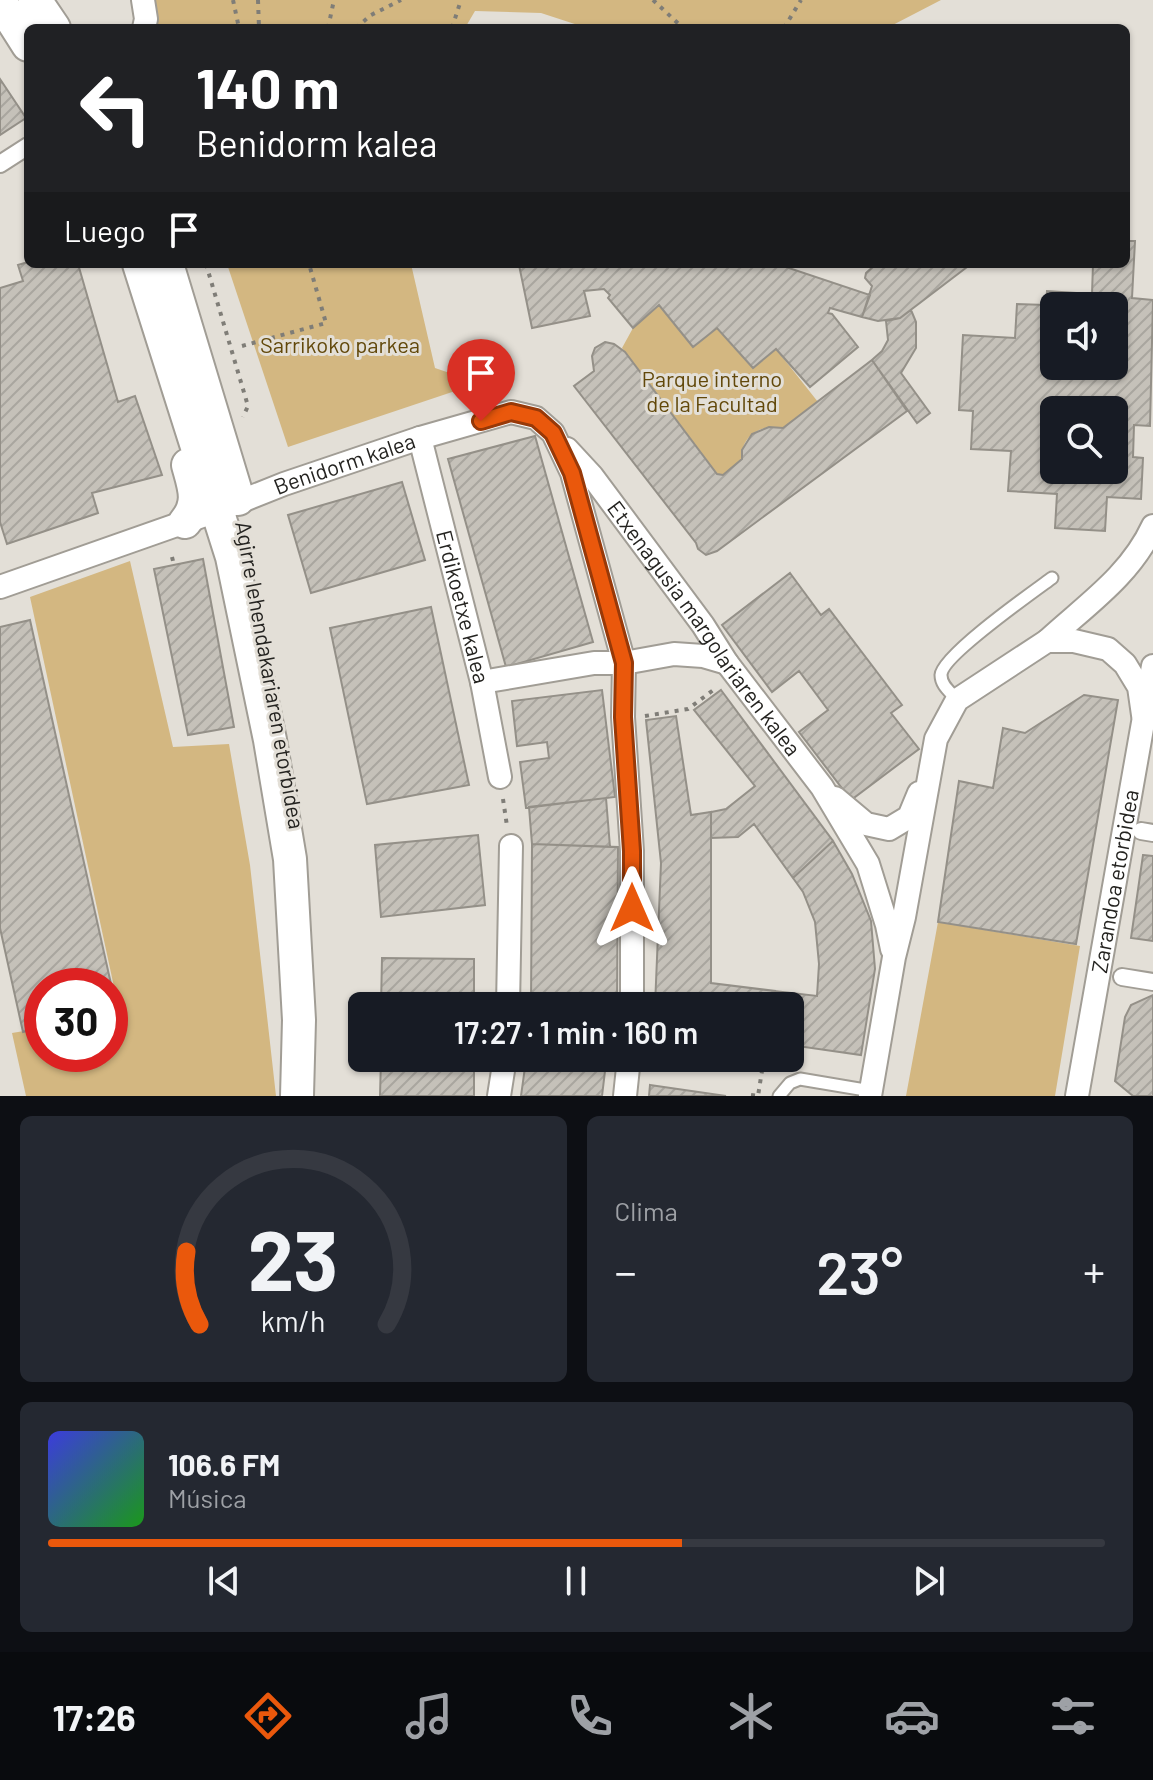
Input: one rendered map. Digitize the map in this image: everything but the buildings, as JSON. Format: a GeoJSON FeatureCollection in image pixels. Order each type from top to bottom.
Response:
{"type":"FeatureCollection","features":[{"type":"Feature","properties":{"kind":"main road"},"geometry":{"type":"LineString","coordinates":[[35,0],[51,24]]}},
{"type":"Feature","properties":{"kind":"main road"},"geometry":{"type":"LineString","coordinates":[[0,1],[24,39]]}},
{"type":"Feature","properties":{"kind":"main road","name":"Agirre lehendakariaren etorbidea"},"geometry":{"type":"LineString","coordinates":[[140,268],[184,401],[229,506],[232,557],[270,740],[290,859],[299,1020],[297,1096]]}},
{"type":"Feature","properties":{"kind":"main road","name":"Agirre lehendakariaren etorbidea"},"geometry":{"type":"LineString","coordinates":[[168,268],[229,506],[299,828],[309,949],[314,1096]]}},
{"type":"Feature","properties":{"kind":"main road","name":"Agirre lehendakariaren etorbidea"},"geometry":{"type":"LineString","coordinates":[[184,401],[176,422],[196,492],[192,514],[185,522]]}},
{"type":"Feature","properties":{"kind":"street"},"geometry":{"type":"LineString","coordinates":[[143,0],[145,24]]}},
{"type":"Feature","properties":{"kind":"street"},"geometry":{"type":"LineString","coordinates":[[0,164],[24,149]]}},
{"type":"Feature","properties":{"kind":"street","name":"Benidorm kalea"},"geometry":{"type":"LineString","coordinates":[[0,587],[420,438],[511,412]]}},
{"type":"Feature","properties":{"kind":"street","name":"Etxenagusia margolariaren kalea"},"geometry":{"type":"LineString","coordinates":[[511,412],[536,418],[592,476],[703,625],[727,663],[822,787],[868,864],[894,957]]}},
{"type":"Feature","properties":{"kind":"street"},"geometry":{"type":"LineString","coordinates":[[553,433],[572,473],[624,663],[623,717],[632,851],[632,992]]}},
{"type":"Feature","properties":{"kind":"street","name":"Erdikoetxe kalea"},"geometry":{"type":"LineString","coordinates":[[420,438],[482,682],[500,777]]}},
{"type":"Feature","properties":{"kind":"street","name":"Etxenagusia margolariaren kalea"},"geometry":{"type":"LineString","coordinates":[[871,1094],[936,739],[957,700],[1047,641],[1124,573],[1145,546],[1153,526]]}},
{"type":"Feature","properties":{"kind":"street"},"geometry":{"type":"LineString","coordinates":[[1047,641],[1074,641],[1108,649],[1136,679],[1143,715]]}},
{"type":"Feature","properties":{"kind":"street"},"geometry":{"type":"LineString","coordinates":[[482,682],[594,663],[624,663],[674,654],[703,656],[727,663]]}},
{"type":"Feature","properties":{"kind":"street","name":"Zarandoa etorbidea"},"geometry":{"type":"LineString","coordinates":[[1077,1096],[1153,666]]}},
{"type":"Feature","properties":{"kind":"street","name":"Etxenagusia margolariaren kalea"},"geometry":{"type":"LineString","coordinates":[[822,787],[866,824],[889,829],[909,817],[930,770]]}},
{"type":"Feature","properties":{"kind":"street"},"geometry":{"type":"LineString","coordinates":[[508,992],[510,840]]}},
{"type":"Feature","properties":{"kind":"street","name":"Zarandoa etorbidea"},"geometry":{"type":"LineString","coordinates":[[1122,977],[1153,982]]}},
{"type":"Feature","properties":{"kind":"street"},"geometry":{"type":"LineString","coordinates":[[499,1096],[503,1072]]}},
{"type":"Feature","properties":{"kind":"street"},"geometry":{"type":"LineString","coordinates":[[625,1096],[628,1072]]}},
{"type":"Feature","properties":{"kind":"lane"},"geometry":{"type":"LineString","coordinates":[[957,700],[943,685],[941,672],[945,664],[962,647],[1052,578]]}},
{"type":"Feature","properties":{"kind":"lane"},"geometry":{"type":"LineString","coordinates":[[779,1096],[790,1083],[800,1079],[871,1094]]}},
{"type":"Feature","properties":{"kind":"path"},"geometry":{"type":"LineString","coordinates":[[233,0],[238,24]]}},
{"type":"Feature","properties":{"kind":"path"},"geometry":{"type":"LineString","coordinates":[[258,0],[259,24]]}},
{"type":"Feature","properties":{"kind":"path"},"geometry":{"type":"LineString","coordinates":[[329,24],[334,0]]}},
{"type":"Feature","properties":{"kind":"path"},"geometry":{"type":"LineString","coordinates":[[361,24],[371,15],[401,0]]}},
{"type":"Feature","properties":{"kind":"path"},"geometry":{"type":"LineString","coordinates":[[453,24],[461,0]]}},
{"type":"Feature","properties":{"kind":"path"},"geometry":{"type":"LineString","coordinates":[[653,0],[679,24]]}},
{"type":"Feature","properties":{"kind":"path"},"geometry":{"type":"LineString","coordinates":[[786,24],[801,0]]}},
{"type":"Feature","properties":{"kind":"path"},"geometry":{"type":"LineString","coordinates":[[242,346],[326,323],[310,268]]}},
{"type":"Feature","properties":{"kind":"path"},"geometry":{"type":"LineString","coordinates":[[172,557],[174,565]]}},
{"type":"Feature","properties":{"kind":"path"},"geometry":{"type":"LineString","coordinates":[[638,717],[688,709],[718,687]]}},
{"type":"Feature","properties":{"kind":"path"},"geometry":{"type":"LineString","coordinates":[[504,806],[510,840]]}},
{"type":"Feature","properties":{"kind":"path"},"geometry":{"type":"LineString","coordinates":[[751,1095],[758,1096],[762,1072]]}},
{"type":"Feature","properties":{"kind":"green space"},"geometry":{"type":"Polygon","coordinates":[[[149,0],[941,0],[895,24],[575,24],[541,13],[475,11],[467,24],[150,24],[149,0]]]}},
{"type":"Feature","properties":{"kind":"green space","name":"Sarrikoko parkea"},"geometry":{"type":"Polygon","coordinates":[[[228,268],[412,268],[435,368],[479,383],[288,447],[228,268]]]}},
{"type":"Feature","properties":{"kind":"green space","name":"Parque interno de la Facultad"},"geometry":{"type":"Polygon","coordinates":[[[659,305],[693,347],[717,328],[752,367],[776,349],[818,402],[783,428],[767,428],[754,433],[745,444],[742,459],[723,475],[717,474],[622,348],[633,328],[659,305]]]}},
{"type":"Feature","properties":{"kind":"green space"},"geometry":{"type":"Polygon","coordinates":[[[130,561],[173,747],[229,744],[250,865],[276,1096],[26,1096],[12,1033],[24,1031],[24,1072],[128,1072],[128,968],[110,968],[30,597],[130,561]]]}},
{"type":"Feature","properties":{"kind":"green space"},"geometry":{"type":"Polygon","coordinates":[[[938,922],[1080,946],[1055,1096],[906,1096],[938,922]]]}},
{"type":"Feature","properties":{"kind":"route"},"geometry":{"type":"LineString","coordinates":[[481,421],[511,412],[536,418],[553,433],[572,473],[624,663],[623,717],[632,851],[632,908]]}}]}
